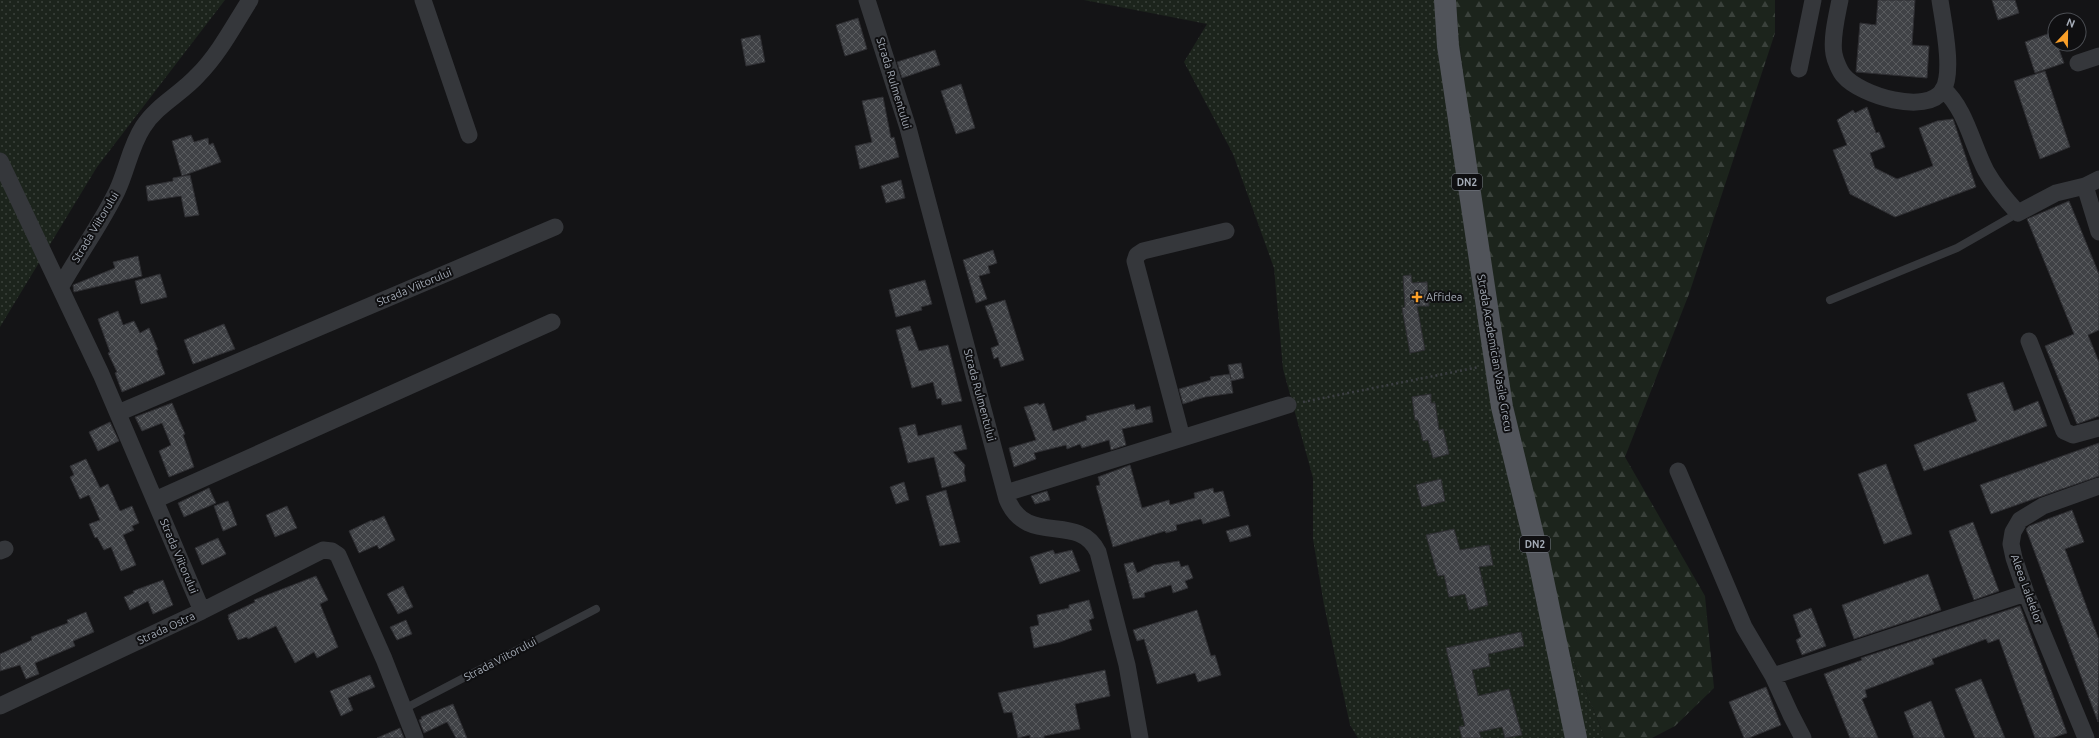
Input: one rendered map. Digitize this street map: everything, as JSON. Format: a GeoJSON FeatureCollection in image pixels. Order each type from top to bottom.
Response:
{"type":"FeatureCollection","features":[{"type":"Feature","properties":{"kind":"main road","name":"Strada Academician Vasile Grecu"},"geometry":{"type":"LineString","coordinates":[[1445,0],[1448,46],[1502,407],[1538,556],[1557,653],[1577,734]]}},
{"type":"Feature","properties":{"kind":"street","name":"Strada Viitorului"},"geometry":{"type":"LineString","coordinates":[[202,611],[118,413],[60,286],[118,190],[133,143],[144,126],[164,103],[187,87],[200,74],[250,0]]}},
{"type":"Feature","properties":{"kind":"street"},"geometry":{"type":"LineString","coordinates":[[423,0],[469,135]]}},
{"type":"Feature","properties":{"kind":"street","name":"Strada Rulmentului"},"geometry":{"type":"LineString","coordinates":[[867,0],[908,128],[1011,508],[1025,521],[1036,527],[1064,529],[1083,534],[1094,545],[1098,552],[1127,665],[1140,738]]}},
{"type":"Feature","properties":{"kind":"street"},"geometry":{"type":"LineString","coordinates":[[1798,69],[1813,0]]}},
{"type":"Feature","properties":{"kind":"street"},"geometry":{"type":"LineString","coordinates":[[1840,0],[1835,24],[1834,54],[1844,76],[1864,90],[1897,101],[1918,104],[1935,99],[1944,89],[1947,70],[1947,46],[1940,0]]}},
{"type":"Feature","properties":{"kind":"street"},"geometry":{"type":"LineString","coordinates":[[2078,63],[2099,56]]}},
{"type":"Feature","properties":{"kind":"street"},"geometry":{"type":"LineString","coordinates":[[1944,89],[1952,97],[1998,192],[2018,213],[2056,193],[2092,183],[2099,232]]}},
{"type":"Feature","properties":{"kind":"street"},"geometry":{"type":"LineString","coordinates":[[0,161],[60,286]]}},
{"type":"Feature","properties":{"kind":"street","name":"Strada Viitorului"},"geometry":{"type":"LineString","coordinates":[[118,413],[555,227]]}},
{"type":"Feature","properties":{"kind":"street"},"geometry":{"type":"LineString","coordinates":[[1182,438],[1135,261],[1137,255],[1143,251],[1226,231]]}},
{"type":"Feature","properties":{"kind":"street"},"geometry":{"type":"LineString","coordinates":[[155,500],[552,322]]}},
{"type":"Feature","properties":{"kind":"street"},"geometry":{"type":"LineString","coordinates":[[2029,341],[2064,430],[2073,435],[2099,428]]}},
{"type":"Feature","properties":{"kind":"street"},"geometry":{"type":"LineString","coordinates":[[1006,493],[1288,405]]}},
{"type":"Feature","properties":{"kind":"street"},"geometry":{"type":"LineString","coordinates":[[1678,471],[1744,627],[1773,676],[1803,738]]}},
{"type":"Feature","properties":{"kind":"street","name":"Aleea Lalelelor"},"geometry":{"type":"LineString","coordinates":[[2086,738],[2026,593],[2014,558],[2011,544],[2013,532],[2020,520],[2043,506],[2099,486]]}},
{"type":"Feature","properties":{"kind":"street","name":"Strada Ostra"},"geometry":{"type":"LineString","coordinates":[[0,706],[202,611],[323,550],[332,551],[338,555],[384,659],[404,709]]}},
{"type":"Feature","properties":{"kind":"street"},"geometry":{"type":"LineString","coordinates":[[1773,676],[2026,593]]}},
{"type":"Feature","properties":{"kind":"street"},"geometry":{"type":"LineString","coordinates":[[404,709],[415,738]]}},
{"type":"Feature","properties":{"kind":"street"},"geometry":{"type":"LineString","coordinates":[[2092,738],[2099,735]]}},
{"type":"Feature","properties":{"kind":"lane"},"geometry":{"type":"LineString","coordinates":[[1830,300],[1957,248],[2018,213]]}},
{"type":"Feature","properties":{"kind":"lane","name":"Strada Viitorului"},"geometry":{"type":"LineString","coordinates":[[404,709],[596,609]]}},
{"type":"Feature","properties":{"kind":"path"},"geometry":{"type":"LineString","coordinates":[[1288,405],[1495,364]]}},
{"type":"Feature","properties":{"kind":"green space"},"geometry":{"type":"Polygon","coordinates":[[[0,0],[225,0],[97,167],[0,327],[0,0]]]}},
{"type":"Feature","properties":{"kind":"green space"},"geometry":{"type":"Polygon","coordinates":[[[1084,0],[1455,0],[1468,114],[1551,606],[1605,738],[1358,738],[1350,725],[1324,605],[1313,539],[1313,478],[1283,369],[1274,268],[1233,154],[1184,62],[1207,24],[1084,0]]]}},
{"type":"Feature","properties":{"kind":"green space"},"geometry":{"type":"Polygon","coordinates":[[[1455,0],[1775,0],[1775,33],[1689,294],[1625,457],[1705,596],[1714,688],[1675,726],[1652,738],[1605,738],[1551,606],[1498,335],[1468,114],[1455,0]]]}},
{"type":"Feature","properties":{"kind":"building"},"geometry":{"type":"Polygon","coordinates":[[[1878,0],[1915,0],[1912,45],[1929,46],[1927,78],[1856,72],[1860,23],[1876,25],[1878,0]]]}},
{"type":"Feature","properties":{"kind":"building"},"geometry":{"type":"Polygon","coordinates":[[[1992,0],[2015,0],[2019,13],[1998,20],[1992,0]]]}},
{"type":"Feature","properties":{"kind":"building"},"geometry":{"type":"Polygon","coordinates":[[[858,18],[867,49],[845,56],[836,25],[858,18]]]}},
{"type":"Feature","properties":{"kind":"building"},"geometry":{"type":"Polygon","coordinates":[[[2047,34],[2047,52],[2060,52],[2064,63],[2035,73],[2025,42],[2047,34]]]}},
{"type":"Feature","properties":{"kind":"building"},"geometry":{"type":"Polygon","coordinates":[[[760,35],[765,62],[746,66],[741,39],[760,35]]]}},
{"type":"Feature","properties":{"kind":"building"},"geometry":{"type":"Polygon","coordinates":[[[935,50],[940,65],[902,78],[897,62],[935,50]]]}},
{"type":"Feature","properties":{"kind":"building"},"geometry":{"type":"Polygon","coordinates":[[[2045,71],[2070,147],[2040,159],[2014,81],[2045,71]]]}},
{"type":"Feature","properties":{"kind":"building"},"geometry":{"type":"Polygon","coordinates":[[[961,84],[975,128],[956,134],[941,91],[961,84]]]}},
{"type":"Feature","properties":{"kind":"building"},"geometry":{"type":"Polygon","coordinates":[[[883,97],[891,138],[894,137],[899,157],[860,169],[855,146],[872,142],[862,101],[883,97]]]}},
{"type":"Feature","properties":{"kind":"building"},"geometry":{"type":"Polygon","coordinates":[[[1867,107],[1876,133],[1879,132],[1885,147],[1870,153],[1875,168],[1897,179],[1933,166],[1919,128],[1937,121],[1953,119],[1976,187],[1895,217],[1850,194],[1833,150],[1847,145],[1837,120],[1853,110],[1855,113],[1867,107]]]}},
{"type":"Feature","properties":{"kind":"building"},"geometry":{"type":"Polygon","coordinates":[[[191,135],[194,142],[208,138],[209,145],[213,143],[221,162],[182,176],[172,141],[191,135]]]}},
{"type":"Feature","properties":{"kind":"building"},"geometry":{"type":"Polygon","coordinates":[[[190,175],[199,215],[185,217],[181,196],[148,201],[146,186],[173,181],[173,178],[190,175]]]}},
{"type":"Feature","properties":{"kind":"building"},"geometry":{"type":"Polygon","coordinates":[[[901,180],[905,198],[886,203],[881,186],[901,180]]]}},
{"type":"Feature","properties":{"kind":"building"},"geometry":{"type":"Polygon","coordinates":[[[2069,201],[2099,274],[2099,330],[2088,335],[2099,362],[2099,416],[2077,424],[2045,346],[2074,334],[2027,219],[2069,201]]]}},
{"type":"Feature","properties":{"kind":"building"},"geometry":{"type":"Polygon","coordinates":[[[993,250],[997,263],[988,266],[990,273],[979,276],[987,299],[976,303],[963,260],[993,250]]]}},
{"type":"Feature","properties":{"kind":"building"},"geometry":{"type":"Polygon","coordinates":[[[138,256],[142,276],[74,292],[73,285],[115,268],[113,262],[138,256]]]}},
{"type":"Feature","properties":{"kind":"building"},"geometry":{"type":"Polygon","coordinates":[[[160,274],[167,297],[141,304],[135,281],[160,274]]]}},
{"type":"Feature","properties":{"kind":"building"},"geometry":{"type":"Polygon","coordinates":[[[1411,275],[1412,283],[1427,282],[1429,306],[1417,306],[1425,350],[1410,353],[1402,308],[1405,307],[1403,276],[1411,275]]]}},
{"type":"Feature","properties":{"kind":"building"},"geometry":{"type":"Polygon","coordinates":[[[925,280],[932,304],[921,307],[922,310],[896,317],[889,290],[925,280]]]}},
{"type":"Feature","properties":{"kind":"building"},"geometry":{"type":"Polygon","coordinates":[[[1005,300],[1024,360],[1001,367],[998,357],[994,359],[991,348],[999,345],[985,306],[1005,300]]]}},
{"type":"Feature","properties":{"kind":"building"},"geometry":{"type":"Polygon","coordinates":[[[118,311],[123,325],[134,321],[140,333],[149,328],[158,350],[156,350],[165,374],[122,392],[115,373],[117,372],[108,353],[110,352],[98,319],[118,311]]]}},
{"type":"Feature","properties":{"kind":"building"},"geometry":{"type":"Polygon","coordinates":[[[224,324],[235,349],[193,364],[184,340],[224,324]]]}},
{"type":"Feature","properties":{"kind":"building"},"geometry":{"type":"Polygon","coordinates":[[[910,326],[919,351],[948,345],[962,401],[942,405],[941,398],[937,399],[933,382],[912,388],[896,330],[910,326]]]}},
{"type":"Feature","properties":{"kind":"building"},"geometry":{"type":"Polygon","coordinates":[[[1241,363],[1244,378],[1231,381],[1233,393],[1205,397],[1183,404],[1179,389],[1211,380],[1210,377],[1230,374],[1228,365],[1241,363]]]}},
{"type":"Feature","properties":{"kind":"building"},"geometry":{"type":"Polygon","coordinates":[[[2003,382],[2014,411],[2038,401],[2047,426],[1924,471],[1914,445],[1977,421],[1967,394],[2003,382]]]}},
{"type":"Feature","properties":{"kind":"building"},"geometry":{"type":"Polygon","coordinates":[[[1431,394],[1431,403],[1435,403],[1439,430],[1443,429],[1449,454],[1433,458],[1428,440],[1423,441],[1418,420],[1415,420],[1412,397],[1431,394]]]}},
{"type":"Feature","properties":{"kind":"building"},"geometry":{"type":"Polygon","coordinates":[[[172,403],[185,434],[183,435],[194,467],[169,477],[159,451],[171,445],[162,423],[142,431],[135,417],[172,403]]]}},
{"type":"Feature","properties":{"kind":"building"},"geometry":{"type":"Polygon","coordinates":[[[1038,403],[1039,405],[1044,403],[1053,431],[1087,420],[1086,416],[1134,404],[1136,410],[1150,406],[1153,422],[1122,429],[1126,445],[1111,450],[1109,440],[1082,448],[1080,444],[1067,449],[1066,445],[1034,453],[1036,459],[1014,467],[1009,448],[1036,440],[1024,407],[1038,403]]]}},
{"type":"Feature","properties":{"kind":"building"},"geometry":{"type":"Polygon","coordinates":[[[110,422],[119,441],[98,451],[89,432],[110,422]]]}},
{"type":"Feature","properties":{"kind":"building"},"geometry":{"type":"Polygon","coordinates":[[[915,424],[918,436],[961,425],[967,449],[953,452],[965,465],[964,472],[966,481],[942,488],[934,457],[908,463],[899,428],[915,424]]]}},
{"type":"Feature","properties":{"kind":"building"},"geometry":{"type":"Polygon","coordinates":[[[2099,443],[2099,476],[1991,514],[1980,485],[2099,443]]]}},
{"type":"Feature","properties":{"kind":"building"},"geometry":{"type":"Polygon","coordinates":[[[86,459],[100,488],[108,484],[120,511],[132,506],[139,523],[132,526],[134,530],[123,535],[136,565],[121,571],[111,547],[104,550],[97,537],[95,538],[89,524],[100,520],[89,495],[80,499],[70,477],[74,475],[70,466],[86,459]]]}},
{"type":"Feature","properties":{"kind":"building"},"geometry":{"type":"Polygon","coordinates":[[[1886,464],[1912,534],[1884,544],[1858,474],[1886,464]]]}},
{"type":"Feature","properties":{"kind":"building"},"geometry":{"type":"Polygon","coordinates":[[[1130,465],[1142,508],[1169,500],[1170,505],[1195,498],[1194,493],[1213,488],[1214,493],[1223,491],[1230,516],[1203,524],[1201,519],[1176,525],[1177,530],[1166,533],[1165,531],[1113,547],[1096,486],[1100,485],[1098,477],[1130,465]]]}},
{"type":"Feature","properties":{"kind":"building"},"geometry":{"type":"Polygon","coordinates":[[[1441,479],[1445,501],[1422,507],[1416,485],[1441,479]]]}},
{"type":"Feature","properties":{"kind":"building"},"geometry":{"type":"Polygon","coordinates":[[[904,482],[909,500],[896,504],[890,487],[904,482]]]}},
{"type":"Feature","properties":{"kind":"building"},"geometry":{"type":"Polygon","coordinates":[[[209,488],[216,503],[184,517],[178,503],[209,488]]]}},
{"type":"Feature","properties":{"kind":"building"},"geometry":{"type":"Polygon","coordinates":[[[946,490],[960,542],[940,546],[926,496],[946,490]]]}},
{"type":"Feature","properties":{"kind":"building"},"geometry":{"type":"Polygon","coordinates":[[[1047,491],[1050,500],[1035,504],[1031,496],[1047,491]]]}},
{"type":"Feature","properties":{"kind":"building"},"geometry":{"type":"Polygon","coordinates":[[[228,501],[237,525],[223,531],[214,506],[228,501]]]}},
{"type":"Feature","properties":{"kind":"building"},"geometry":{"type":"Polygon","coordinates":[[[287,506],[297,528],[275,537],[266,515],[287,506]]]}},
{"type":"Feature","properties":{"kind":"building"},"geometry":{"type":"Polygon","coordinates":[[[2072,510],[2084,542],[2065,549],[2099,640],[2098,722],[2026,529],[2029,526],[2072,510]]]}},
{"type":"Feature","properties":{"kind":"building"},"geometry":{"type":"Polygon","coordinates":[[[384,516],[395,540],[379,549],[377,545],[359,553],[349,531],[384,516]]]}},
{"type":"Feature","properties":{"kind":"building"},"geometry":{"type":"Polygon","coordinates":[[[1973,522],[1999,591],[1974,600],[1949,531],[1973,522]]]}},
{"type":"Feature","properties":{"kind":"building"},"geometry":{"type":"Polygon","coordinates":[[[1248,525],[1251,536],[1230,542],[1226,531],[1248,525]]]}},
{"type":"Feature","properties":{"kind":"building"},"geometry":{"type":"Polygon","coordinates":[[[1454,529],[1460,550],[1489,545],[1493,565],[1479,567],[1488,605],[1469,610],[1465,594],[1449,597],[1444,575],[1438,576],[1426,535],[1454,529]]]}},
{"type":"Feature","properties":{"kind":"building"},"geometry":{"type":"Polygon","coordinates":[[[218,538],[226,554],[202,565],[195,548],[218,538]]]}},
{"type":"Feature","properties":{"kind":"building"},"geometry":{"type":"Polygon","coordinates":[[[1053,550],[1055,554],[1072,550],[1080,571],[1040,584],[1030,557],[1053,550]]]}},
{"type":"Feature","properties":{"kind":"building"},"geometry":{"type":"Polygon","coordinates":[[[1179,561],[1181,567],[1188,565],[1193,578],[1185,581],[1188,588],[1173,593],[1171,585],[1144,593],[1145,597],[1133,599],[1124,564],[1133,562],[1137,573],[1154,565],[1179,561]]]}},
{"type":"Feature","properties":{"kind":"building"},"geometry":{"type":"Polygon","coordinates":[[[1928,574],[1941,610],[1854,639],[1842,605],[1928,574]]]}},
{"type":"Feature","properties":{"kind":"building"},"geometry":{"type":"Polygon","coordinates":[[[316,576],[328,600],[320,604],[338,647],[317,658],[314,652],[295,663],[276,626],[248,639],[247,637],[238,640],[228,615],[255,602],[254,600],[316,576]]]}},
{"type":"Feature","properties":{"kind":"building"},"geometry":{"type":"Polygon","coordinates":[[[163,580],[173,605],[153,614],[148,601],[130,610],[124,597],[134,593],[133,591],[163,580]]]}},
{"type":"Feature","properties":{"kind":"building"},"geometry":{"type":"Polygon","coordinates":[[[403,586],[413,607],[398,614],[387,594],[403,586]]]}},
{"type":"Feature","properties":{"kind":"building"},"geometry":{"type":"Polygon","coordinates":[[[1089,600],[1094,618],[1089,620],[1092,630],[1060,642],[1034,648],[1030,627],[1039,625],[1037,615],[1069,608],[1069,605],[1089,600]]]}},
{"type":"Feature","properties":{"kind":"building"},"geometry":{"type":"Polygon","coordinates":[[[2020,606],[2067,733],[2052,738],[2035,738],[1999,639],[1988,643],[1986,639],[1932,659],[1934,664],[1865,690],[1867,697],[1862,699],[1878,738],[1850,738],[1824,674],[1862,660],[1861,658],[2020,606]]]}},
{"type":"Feature","properties":{"kind":"building"},"geometry":{"type":"Polygon","coordinates":[[[1811,608],[1826,646],[1802,655],[1796,640],[1801,637],[1793,615],[1811,608]]]}},
{"type":"Feature","properties":{"kind":"building"},"geometry":{"type":"Polygon","coordinates":[[[1197,610],[1211,656],[1215,655],[1221,675],[1198,682],[1195,673],[1157,684],[1144,639],[1137,641],[1133,630],[1197,610]]]}},
{"type":"Feature","properties":{"kind":"building"},"geometry":{"type":"Polygon","coordinates":[[[86,612],[94,632],[73,641],[75,646],[35,663],[39,674],[26,679],[20,665],[0,671],[0,654],[32,640],[31,637],[68,623],[67,620],[86,612]]]}},
{"type":"Feature","properties":{"kind":"building"},"geometry":{"type":"Polygon","coordinates":[[[406,620],[412,634],[397,640],[390,627],[406,620]]]}},
{"type":"Feature","properties":{"kind":"building"},"geometry":{"type":"Polygon","coordinates":[[[1521,632],[1524,646],[1488,654],[1490,666],[1472,670],[1478,696],[1509,689],[1522,735],[1505,738],[1502,727],[1479,732],[1481,738],[1462,738],[1459,727],[1465,726],[1446,648],[1521,632]]]}},
{"type":"Feature","properties":{"kind":"building"},"geometry":{"type":"Polygon","coordinates":[[[1105,670],[1110,696],[1075,704],[1080,729],[1044,736],[1044,738],[1030,738],[1030,735],[1018,738],[1012,712],[1004,713],[998,693],[1105,670]]]}},
{"type":"Feature","properties":{"kind":"building"},"geometry":{"type":"Polygon","coordinates":[[[370,675],[375,687],[348,698],[353,710],[341,716],[330,691],[370,675]]]}},
{"type":"Feature","properties":{"kind":"building"},"geometry":{"type":"Polygon","coordinates":[[[1981,679],[2005,738],[1975,738],[1955,689],[1981,679]]]}},
{"type":"Feature","properties":{"kind":"building"},"geometry":{"type":"Polygon","coordinates":[[[1766,687],[1781,725],[1749,738],[1744,738],[1729,702],[1766,687]]]}},
{"type":"Feature","properties":{"kind":"building"},"geometry":{"type":"Polygon","coordinates":[[[1931,701],[1945,738],[1914,738],[1904,712],[1931,701]]]}},
{"type":"Feature","properties":{"kind":"building"},"geometry":{"type":"Polygon","coordinates":[[[453,704],[467,738],[456,738],[447,722],[424,733],[419,720],[422,719],[421,717],[453,704]]]}},
{"type":"Feature","properties":{"kind":"building"},"geometry":{"type":"Polygon","coordinates":[[[400,728],[404,738],[377,738],[400,728]]]}},
{"type":"Feature","properties":{"kind":"place","name":"Affidea"},"geometry":{"type":"Point","coordinates":[1417,297]}}]}
